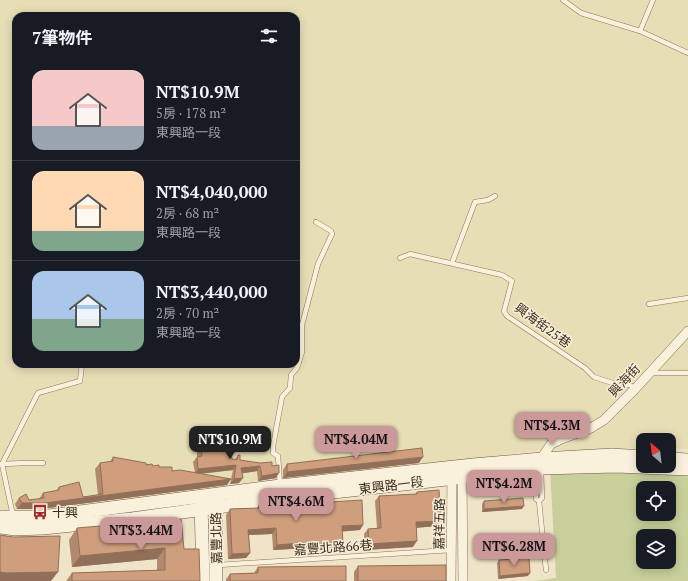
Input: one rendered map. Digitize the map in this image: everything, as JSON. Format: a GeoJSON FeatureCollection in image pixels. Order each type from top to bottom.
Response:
{"type":"FeatureCollection","features":[{"type":"Feature","properties":{"kind":"street","name":"興海街"},"geometry":{"type":"LineString","coordinates":[[541,463],[551,444],[591,428],[604,420],[635,389],[688,331]]}},
{"type":"Feature","properties":{"kind":"street","name":"東興路一段"},"geometry":{"type":"LineString","coordinates":[[0,527],[14,524],[132,519],[215,501],[612,455],[636,457]]}},
{"type":"Feature","properties":{"kind":"street"},"geometry":{"type":"LineString","coordinates":[[676,459],[688,460]]}},
{"type":"Feature","properties":{"kind":"street","name":"東興路一段"},"geometry":{"type":"LineString","coordinates":[[541,463],[688,470]]}},
{"type":"Feature","properties":{"kind":"street","name":"東興路一段"},"geometry":{"type":"LineString","coordinates":[[215,501],[280,486],[457,472]]}},
{"type":"Feature","properties":{"kind":"street","name":"嘉祥五路"},"geometry":{"type":"LineString","coordinates":[[452,581],[451,550],[457,472]]}},
{"type":"Feature","properties":{"kind":"street","name":"嘉祥五路"},"geometry":{"type":"LineString","coordinates":[[457,472],[463,581]]}},
{"type":"Feature","properties":{"kind":"street","name":"嘉豐北路"},"geometry":{"type":"LineString","coordinates":[[215,501],[216,581]]}},
{"type":"Feature","properties":{"kind":"street","name":"嘉豐北路"},"geometry":{"type":"LineString","coordinates":[[201,503],[203,581]]}},
{"type":"Feature","properties":{"kind":"street","name":"東興路一段"},"geometry":{"type":"LineString","coordinates":[[0,517],[14,524]]}},
{"type":"Feature","properties":{"kind":"lane"},"geometry":{"type":"LineString","coordinates":[[563,0],[581,12],[640,31],[688,53]]}},
{"type":"Feature","properties":{"kind":"lane"},"geometry":{"type":"LineString","coordinates":[[640,31],[653,0]]}},
{"type":"Feature","properties":{"kind":"lane"},"geometry":{"type":"LineString","coordinates":[[452,263],[475,202],[488,200],[495,196]]}},
{"type":"Feature","properties":{"kind":"lane"},"geometry":{"type":"LineString","coordinates":[[300,358],[302,352],[302,325],[318,264],[332,234],[331,231],[316,222]]}},
{"type":"Feature","properties":{"kind":"lane","name":"興海街25巷"},"geometry":{"type":"LineString","coordinates":[[400,258],[410,254],[502,275],[509,278],[512,281],[504,311],[507,316],[585,368],[594,378],[619,385],[630,385],[635,389]]}},
{"type":"Feature","properties":{"kind":"lane"},"geometry":{"type":"LineString","coordinates":[[649,304],[688,298]]}},
{"type":"Feature","properties":{"kind":"lane"},"geometry":{"type":"LineString","coordinates":[[14,524],[2,464],[38,393],[80,381],[82,368]]}},
{"type":"Feature","properties":{"kind":"lane"},"geometry":{"type":"LineString","coordinates":[[280,486],[278,456],[274,453],[273,446],[282,397],[290,388],[290,376],[297,368]]}},
{"type":"Feature","properties":{"kind":"lane"},"geometry":{"type":"LineString","coordinates":[[649,373],[688,373]]}},
{"type":"Feature","properties":{"kind":"lane"},"geometry":{"type":"LineString","coordinates":[[2,464],[43,463]]}},
{"type":"Feature","properties":{"kind":"lane"},"geometry":{"type":"LineString","coordinates":[[541,463],[534,480],[536,498],[539,502],[546,570]]}},
{"type":"Feature","properties":{"kind":"lane","name":"嘉豐北路66巷"},"geometry":{"type":"LineString","coordinates":[[216,565],[224,566],[451,550]]}},
{"type":"Feature","properties":{"kind":"shaded area"},"geometry":{"type":"Polygon","coordinates":[[[0,0],[688,0],[688,449],[676,448],[676,433],[636,433],[636,448],[531,451],[423,465],[422,459],[361,471],[286,477],[176,492],[132,493],[61,510],[0,512],[0,0]]]}},
{"type":"Feature","properties":{"kind":"green space"},"geometry":{"type":"Polygon","coordinates":[[[550,469],[688,474],[688,581],[534,581],[556,578],[550,469]]]}},
{"type":"Feature","properties":{"kind":"building"},"geometry":{"type":"Polygon","coordinates":[[[227,442],[229,454],[231,453],[232,459],[237,460],[238,455],[240,455],[240,460],[260,463],[272,462],[272,466],[279,465],[279,473],[262,476],[260,466],[241,468],[243,478],[234,479],[236,465],[198,469],[197,457],[202,456],[200,445],[227,442]]]}},
{"type":"Feature","properties":{"kind":"building"},"geometry":{"type":"Polygon","coordinates":[[[422,448],[423,457],[287,472],[287,464],[422,448]]]}},
{"type":"Feature","properties":{"kind":"building"},"geometry":{"type":"Polygon","coordinates":[[[113,457],[146,463],[146,465],[152,464],[153,466],[159,465],[159,467],[172,467],[172,471],[180,470],[231,479],[45,503],[22,503],[19,498],[26,494],[29,500],[44,498],[43,493],[59,490],[59,487],[79,482],[83,497],[103,494],[100,463],[113,461],[113,457]]]}},
{"type":"Feature","properties":{"kind":"building"},"geometry":{"type":"Polygon","coordinates":[[[439,490],[441,521],[416,522],[417,541],[369,544],[368,529],[381,528],[379,496],[417,494],[417,492],[439,490]]]}},
{"type":"Feature","properties":{"kind":"building"},"geometry":{"type":"Polygon","coordinates":[[[330,498],[330,502],[362,500],[363,525],[342,526],[343,544],[313,544],[312,542],[277,545],[276,528],[248,530],[250,553],[232,554],[230,509],[259,508],[259,505],[287,503],[287,501],[330,498]]]}},
{"type":"Feature","properties":{"kind":"building"},"geometry":{"type":"Polygon","coordinates":[[[523,498],[524,506],[484,509],[484,501],[523,498]]]}},
{"type":"Feature","properties":{"kind":"building"},"geometry":{"type":"Polygon","coordinates":[[[181,519],[184,549],[199,549],[200,581],[72,581],[72,573],[165,570],[165,548],[80,556],[77,528],[181,519]]]}},
{"type":"Feature","properties":{"kind":"building"},"geometry":{"type":"Polygon","coordinates":[[[0,535],[13,537],[60,536],[58,572],[0,572],[0,535]]]}},
{"type":"Feature","properties":{"kind":"building"},"geometry":{"type":"Polygon","coordinates":[[[529,558],[530,573],[500,576],[499,560],[529,558]]]}},
{"type":"Feature","properties":{"kind":"building"},"geometry":{"type":"Polygon","coordinates":[[[446,565],[446,581],[358,581],[358,566],[446,565]]]}},
{"type":"Feature","properties":{"kind":"building"},"geometry":{"type":"Polygon","coordinates":[[[346,566],[346,581],[230,581],[230,574],[258,573],[258,567],[346,566]]]}},
{"type":"Feature","properties":{"kind":"place","name":"十興"},"geometry":{"type":"Point","coordinates":[40,512]}}]}
